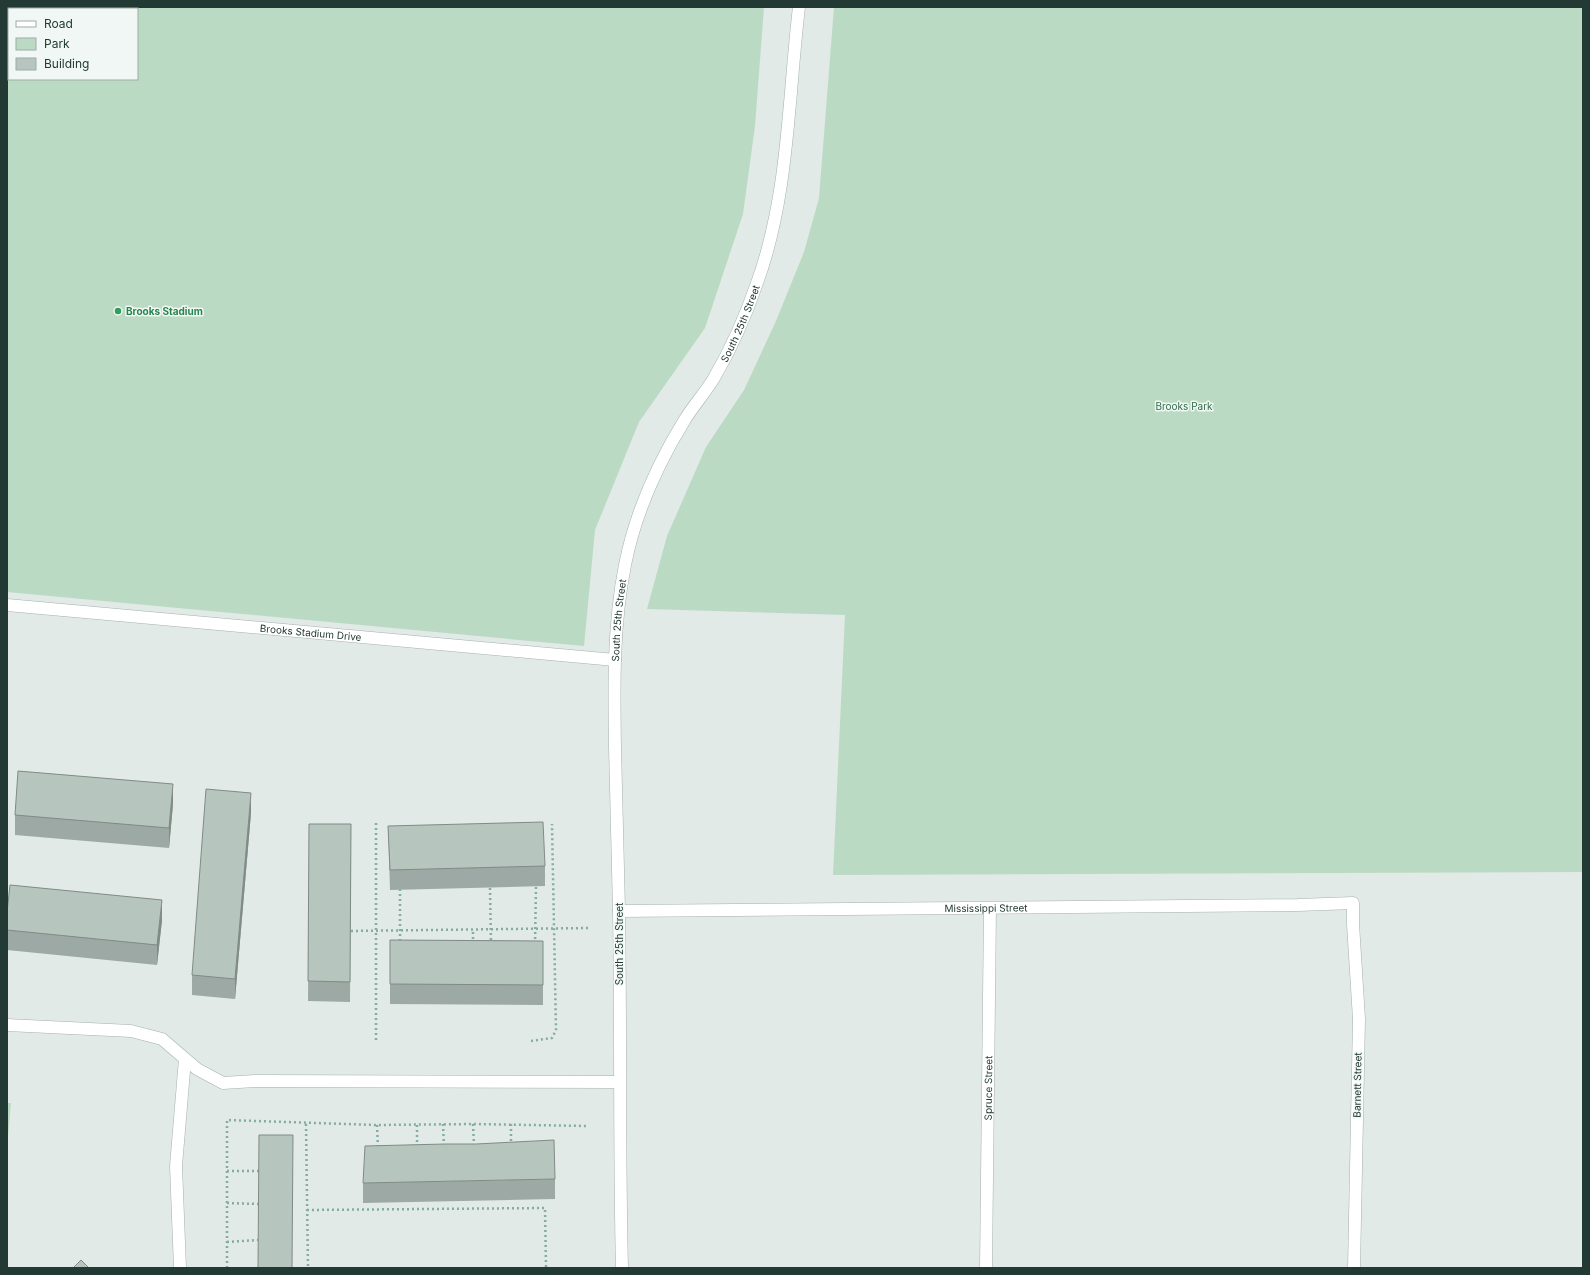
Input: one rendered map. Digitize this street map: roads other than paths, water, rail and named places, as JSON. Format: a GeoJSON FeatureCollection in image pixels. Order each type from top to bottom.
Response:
{"type":"FeatureCollection","features":[{"type":"Feature","properties":{"kind":"street","name":"South 25th Street"},"geometry":{"type":"LineString","coordinates":[[622,1268],[619,1082],[619,911],[614,711],[618,605],[625,564],[638,515],[659,468],[684,421],[714,378],[737,331],[760,276],[772,233],[781,184],[799,7]]}},
{"type":"Feature","properties":{"kind":"street","name":"Brooks Stadium Drive"},"geometry":{"type":"LineString","coordinates":[[7,605],[615,660]]}},
{"type":"Feature","properties":{"kind":"street","name":"Mississippi Street"},"geometry":{"type":"LineString","coordinates":[[619,911],[1298,905],[1353,903]]}},
{"type":"Feature","properties":{"kind":"street","name":"Barnett Street"},"geometry":{"type":"LineString","coordinates":[[1353,903],[1359,1019],[1354,1268]]}},
{"type":"Feature","properties":{"kind":"street","name":"Spruce Street"},"geometry":{"type":"LineString","coordinates":[[986,1268],[990,908]]}},
{"type":"Feature","properties":{"kind":"street"},"geometry":{"type":"LineString","coordinates":[[7,1025],[131,1031],[162,1039],[197,1069],[223,1083],[619,1082]]}},
{"type":"Feature","properties":{"kind":"street"},"geometry":{"type":"LineString","coordinates":[[180,1268],[176,1166],[185,1059]]}},
{"type":"Feature","properties":{"kind":"place","name":"Brooks Stadium"},"geometry":{"type":"Point","coordinates":[118,311]}},
{"type":"Feature","properties":{"kind":"park label","name":"Brooks Park"},"geometry":{"type":"Point","coordinates":[1184,406]}}]}
